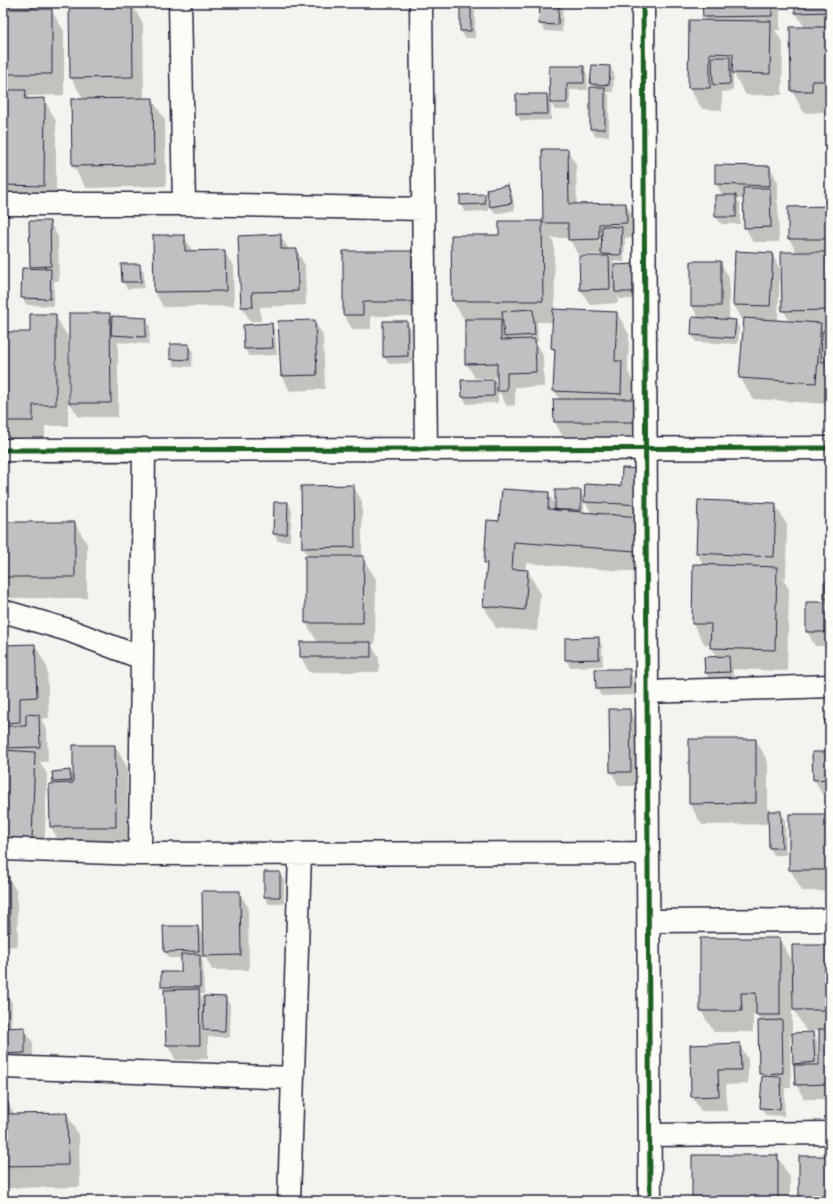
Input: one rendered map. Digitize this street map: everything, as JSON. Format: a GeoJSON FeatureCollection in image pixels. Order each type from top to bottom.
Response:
{"type":"FeatureCollection","features":[{"type":"Feature","properties":{"kind":"street"},"geometry":{"type":"LineString","coordinates":[[180,3],[184,204]]}},
{"type":"Feature","properties":{"kind":"street"},"geometry":{"type":"LineString","coordinates":[[421,3],[426,449]]}},
{"type":"Feature","properties":{"kind":"street"},"geometry":{"type":"LineString","coordinates":[[643,3],[650,1201]]}},
{"type":"Feature","properties":{"kind":"street"},"geometry":{"type":"LineString","coordinates":[[3,204],[184,204],[423,210]]}},
{"type":"Feature","properties":{"kind":"street"},"geometry":{"type":"LineString","coordinates":[[3,450],[830,448]]}},
{"type":"Feature","properties":{"kind":"street"},"geometry":{"type":"LineString","coordinates":[[140,854],[144,449]]}},
{"type":"Feature","properties":{"kind":"street"},"geometry":{"type":"LineString","coordinates":[[3,611],[68,630],[142,658]]}},
{"type":"Feature","properties":{"kind":"street"},"geometry":{"type":"LineString","coordinates":[[647,692],[830,686]]}},
{"type":"Feature","properties":{"kind":"street"},"geometry":{"type":"LineString","coordinates":[[3,849],[140,854],[648,853]]}},
{"type":"Feature","properties":{"kind":"street"},"geometry":{"type":"LineString","coordinates":[[289,1201],[300,854]]}},
{"type":"Feature","properties":{"kind":"street"},"geometry":{"type":"LineString","coordinates":[[649,920],[830,920]]}},
{"type":"Feature","properties":{"kind":"street"},"geometry":{"type":"LineString","coordinates":[[3,1067],[293,1078]]}},
{"type":"Feature","properties":{"kind":"street"},"geometry":{"type":"LineString","coordinates":[[650,1135],[830,1133]]}},
{"type":"Feature","properties":{"kind":"building"},"geometry":{"type":"Polygon","coordinates":[[[69,3],[132,3],[133,77],[70,78],[69,3]]]}},
{"type":"Feature","properties":{"kind":"building"},"geometry":{"type":"Polygon","coordinates":[[[460,3],[471,3],[471,31],[460,31],[460,3]]]}},
{"type":"Feature","properties":{"kind":"building"},"geometry":{"type":"Polygon","coordinates":[[[540,3],[559,3],[558,25],[539,24],[540,3]]]}},
{"type":"Feature","properties":{"kind":"building"},"geometry":{"type":"Polygon","coordinates":[[[702,3],[772,3],[772,16],[703,17],[702,3]]]}},
{"type":"Feature","properties":{"kind":"building"},"geometry":{"type":"Polygon","coordinates":[[[795,3],[830,3],[830,12],[795,13],[795,3]]]}},
{"type":"Feature","properties":{"kind":"building"},"geometry":{"type":"Polygon","coordinates":[[[3,9],[52,9],[52,74],[3,74],[3,9]]]}},
{"type":"Feature","properties":{"kind":"building"},"geometry":{"type":"Polygon","coordinates":[[[689,20],[771,21],[770,74],[732,73],[733,54],[710,53],[710,88],[688,88],[689,20]]]}},
{"type":"Feature","properties":{"kind":"building"},"geometry":{"type":"Polygon","coordinates":[[[790,27],[830,27],[830,81],[812,81],[812,91],[791,91],[790,27]]]}},
{"type":"Feature","properties":{"kind":"building"},"geometry":{"type":"Polygon","coordinates":[[[712,57],[730,57],[730,84],[713,85],[712,57]]]}},
{"type":"Feature","properties":{"kind":"building"},"geometry":{"type":"Polygon","coordinates":[[[592,65],[610,66],[609,85],[590,84],[592,65]]]}},
{"type":"Feature","properties":{"kind":"building"},"geometry":{"type":"Polygon","coordinates":[[[549,66],[584,66],[584,83],[567,83],[567,103],[550,103],[549,66]]]}},
{"type":"Feature","properties":{"kind":"building"},"geometry":{"type":"Polygon","coordinates":[[[590,87],[605,87],[605,129],[590,129],[590,87]]]}},
{"type":"Feature","properties":{"kind":"building"},"geometry":{"type":"Polygon","coordinates":[[[3,90],[26,90],[25,99],[45,98],[44,186],[3,185],[3,90]]]}},
{"type":"Feature","properties":{"kind":"building"},"geometry":{"type":"Polygon","coordinates":[[[516,94],[547,94],[548,114],[516,114],[516,94]]]}},
{"type":"Feature","properties":{"kind":"building"},"geometry":{"type":"Polygon","coordinates":[[[153,98],[154,165],[72,166],[71,99],[153,98]]]}},
{"type":"Feature","properties":{"kind":"building"},"geometry":{"type":"Polygon","coordinates":[[[542,149],[568,149],[569,204],[626,203],[627,223],[599,224],[599,239],[568,240],[568,223],[543,223],[542,149]]]}},
{"type":"Feature","properties":{"kind":"building"},"geometry":{"type":"Polygon","coordinates":[[[715,165],[770,166],[770,186],[715,184],[715,165]]]}},
{"type":"Feature","properties":{"kind":"building"},"geometry":{"type":"Polygon","coordinates":[[[508,185],[512,203],[490,207],[486,189],[508,185]]]}},
{"type":"Feature","properties":{"kind":"building"},"geometry":{"type":"Polygon","coordinates":[[[743,188],[770,188],[771,227],[744,228],[743,188]]]}},
{"type":"Feature","properties":{"kind":"building"},"geometry":{"type":"Polygon","coordinates":[[[485,194],[485,204],[460,205],[460,195],[485,194]]]}},
{"type":"Feature","properties":{"kind":"building"},"geometry":{"type":"Polygon","coordinates":[[[715,195],[736,195],[736,217],[715,217],[715,195]]]}},
{"type":"Feature","properties":{"kind":"building"},"geometry":{"type":"Polygon","coordinates":[[[830,206],[830,239],[788,239],[788,207],[830,206]]]}},
{"type":"Feature","properties":{"kind":"building"},"geometry":{"type":"Polygon","coordinates":[[[29,221],[50,221],[51,266],[30,267],[29,221]]]}},
{"type":"Feature","properties":{"kind":"building"},"geometry":{"type":"Polygon","coordinates":[[[499,221],[542,221],[543,301],[452,301],[451,235],[499,235],[499,221]]]}},
{"type":"Feature","properties":{"kind":"building"},"geometry":{"type":"Polygon","coordinates":[[[602,226],[622,227],[621,255],[601,254],[602,226]]]}},
{"type":"Feature","properties":{"kind":"building"},"geometry":{"type":"Polygon","coordinates":[[[281,234],[281,249],[297,249],[298,291],[252,292],[253,307],[241,307],[238,236],[281,234]]]}},
{"type":"Feature","properties":{"kind":"building"},"geometry":{"type":"Polygon","coordinates":[[[153,235],[185,235],[185,251],[225,250],[226,291],[154,292],[153,235]]]}},
{"type":"Feature","properties":{"kind":"building"},"geometry":{"type":"Polygon","coordinates":[[[343,251],[412,251],[412,302],[363,302],[363,315],[343,315],[343,251]]]}},
{"type":"Feature","properties":{"kind":"building"},"geometry":{"type":"Polygon","coordinates":[[[735,251],[773,253],[770,306],[733,305],[735,251]]]}},
{"type":"Feature","properties":{"kind":"building"},"geometry":{"type":"Polygon","coordinates":[[[781,252],[830,252],[830,310],[782,311],[781,252]]]}},
{"type":"Feature","properties":{"kind":"building"},"geometry":{"type":"Polygon","coordinates":[[[579,256],[609,256],[610,289],[580,290],[579,256]]]}},
{"type":"Feature","properties":{"kind":"building"},"geometry":{"type":"Polygon","coordinates":[[[691,261],[721,261],[721,306],[691,306],[691,261]]]}},
{"type":"Feature","properties":{"kind":"building"},"geometry":{"type":"Polygon","coordinates":[[[121,264],[140,264],[141,282],[122,282],[121,264]]]}},
{"type":"Feature","properties":{"kind":"building"},"geometry":{"type":"Polygon","coordinates":[[[635,264],[636,292],[615,292],[614,265],[635,264]]]}},
{"type":"Feature","properties":{"kind":"building"},"geometry":{"type":"Polygon","coordinates":[[[22,268],[51,269],[50,299],[21,298],[22,268]]]}},
{"type":"Feature","properties":{"kind":"building"},"geometry":{"type":"Polygon","coordinates":[[[533,309],[535,335],[504,337],[502,311],[533,309]]]}},
{"type":"Feature","properties":{"kind":"building"},"geometry":{"type":"Polygon","coordinates":[[[553,309],[617,312],[615,361],[622,361],[621,394],[553,391],[555,349],[551,348],[553,309]]]}},
{"type":"Feature","properties":{"kind":"building"},"geometry":{"type":"Polygon","coordinates":[[[69,313],[110,313],[111,403],[69,403],[69,313]]]}},
{"type":"Feature","properties":{"kind":"building"},"geometry":{"type":"Polygon","coordinates":[[[30,314],[56,314],[56,405],[33,405],[33,421],[3,421],[3,332],[30,332],[30,314]]]}},
{"type":"Feature","properties":{"kind":"building"},"geometry":{"type":"Polygon","coordinates":[[[112,316],[147,318],[145,337],[111,335],[112,316]]]}},
{"type":"Feature","properties":{"kind":"building"},"geometry":{"type":"Polygon","coordinates":[[[692,317],[736,320],[734,338],[691,335],[692,317]]]}},
{"type":"Feature","properties":{"kind":"building"},"geometry":{"type":"Polygon","coordinates":[[[744,318],[821,323],[816,383],[739,378],[744,318]]]}},
{"type":"Feature","properties":{"kind":"building"},"geometry":{"type":"Polygon","coordinates":[[[465,319],[501,319],[501,340],[535,339],[536,372],[507,373],[507,391],[497,391],[497,363],[465,364],[465,319]]]}},
{"type":"Feature","properties":{"kind":"building"},"geometry":{"type":"Polygon","coordinates":[[[315,320],[317,375],[281,376],[278,321],[315,320]]]}},
{"type":"Feature","properties":{"kind":"building"},"geometry":{"type":"Polygon","coordinates":[[[383,321],[407,321],[408,356],[383,357],[383,321]]]}},
{"type":"Feature","properties":{"kind":"building"},"geometry":{"type":"Polygon","coordinates":[[[272,323],[273,348],[244,349],[243,325],[272,323]]]}},
{"type":"Feature","properties":{"kind":"building"},"geometry":{"type":"Polygon","coordinates":[[[822,331],[830,332],[830,362],[821,362],[822,331]]]}},
{"type":"Feature","properties":{"kind":"building"},"geometry":{"type":"Polygon","coordinates":[[[170,344],[189,344],[189,360],[170,359],[170,344]]]}},
{"type":"Feature","properties":{"kind":"building"},"geometry":{"type":"Polygon","coordinates":[[[461,380],[494,380],[494,396],[462,397],[461,380]]]}},
{"type":"Feature","properties":{"kind":"building"},"geometry":{"type":"Polygon","coordinates":[[[553,399],[643,399],[643,422],[554,422],[553,399]]]}},
{"type":"Feature","properties":{"kind":"building"},"geometry":{"type":"Polygon","coordinates":[[[622,468],[644,469],[642,505],[584,502],[585,484],[621,486],[622,468]]]}},
{"type":"Feature","properties":{"kind":"building"},"geometry":{"type":"Polygon","coordinates":[[[354,485],[355,547],[302,548],[301,486],[354,485]]]}},
{"type":"Feature","properties":{"kind":"building"},"geometry":{"type":"Polygon","coordinates":[[[502,489],[549,492],[548,509],[639,517],[636,551],[514,542],[512,569],[528,570],[525,610],[483,606],[487,563],[484,563],[487,520],[499,521],[502,489]]]}},
{"type":"Feature","properties":{"kind":"building"},"geometry":{"type":"Polygon","coordinates":[[[555,490],[581,490],[581,510],[555,510],[555,490]]]}},
{"type":"Feature","properties":{"kind":"building"},"geometry":{"type":"Polygon","coordinates":[[[698,500],[776,503],[774,557],[696,553],[698,500]]]}},
{"type":"Feature","properties":{"kind":"building"},"geometry":{"type":"Polygon","coordinates":[[[274,502],[288,502],[287,534],[273,534],[274,502]]]}},
{"type":"Feature","properties":{"kind":"building"},"geometry":{"type":"Polygon","coordinates":[[[3,522],[75,522],[75,577],[3,577],[3,522]]]}},
{"type":"Feature","properties":{"kind":"building"},"geometry":{"type":"Polygon","coordinates":[[[305,556],[364,556],[363,623],[305,623],[305,556]]]}},
{"type":"Feature","properties":{"kind":"building"},"geometry":{"type":"Polygon","coordinates":[[[693,564],[777,567],[775,650],[710,648],[711,624],[692,624],[693,564]]]}},
{"type":"Feature","properties":{"kind":"building"},"geometry":{"type":"Polygon","coordinates":[[[824,582],[830,582],[830,599],[824,599],[824,582]]]}},
{"type":"Feature","properties":{"kind":"building"},"geometry":{"type":"Polygon","coordinates":[[[806,602],[830,602],[830,632],[806,632],[806,602]]]}},
{"type":"Feature","properties":{"kind":"building"},"geometry":{"type":"Polygon","coordinates":[[[599,637],[599,659],[565,660],[565,638],[599,637]]]}},
{"type":"Feature","properties":{"kind":"building"},"geometry":{"type":"Polygon","coordinates":[[[300,642],[371,642],[371,657],[300,657],[300,642]]]}},
{"type":"Feature","properties":{"kind":"building"},"geometry":{"type":"Polygon","coordinates":[[[35,644],[37,697],[20,698],[20,722],[3,723],[3,645],[35,644]]]}},
{"type":"Feature","properties":{"kind":"building"},"geometry":{"type":"Polygon","coordinates":[[[729,656],[730,672],[705,673],[704,657],[729,656]]]}},
{"type":"Feature","properties":{"kind":"building"},"geometry":{"type":"Polygon","coordinates":[[[595,669],[630,669],[630,688],[596,689],[595,669]]]}},
{"type":"Feature","properties":{"kind":"building"},"geometry":{"type":"Polygon","coordinates":[[[609,709],[630,709],[631,772],[610,772],[609,709]]]}},
{"type":"Feature","properties":{"kind":"building"},"geometry":{"type":"Polygon","coordinates":[[[26,714],[39,715],[40,747],[3,748],[3,726],[26,726],[26,714]]]}},
{"type":"Feature","properties":{"kind":"building"},"geometry":{"type":"Polygon","coordinates":[[[825,720],[830,720],[830,779],[813,780],[812,752],[826,752],[825,720]]]}},
{"type":"Feature","properties":{"kind":"building"},"geometry":{"type":"Polygon","coordinates":[[[689,739],[756,739],[756,803],[689,804],[689,739]]]}},
{"type":"Feature","properties":{"kind":"building"},"geometry":{"type":"Polygon","coordinates":[[[73,745],[115,745],[116,827],[50,827],[49,784],[73,783],[73,745]]]}},
{"type":"Feature","properties":{"kind":"building"},"geometry":{"type":"Polygon","coordinates":[[[3,750],[35,752],[32,840],[3,839],[3,750]]]}},
{"type":"Feature","properties":{"kind":"building"},"geometry":{"type":"Polygon","coordinates":[[[70,770],[71,781],[53,782],[52,772],[70,770]]]}},
{"type":"Feature","properties":{"kind":"building"},"geometry":{"type":"Polygon","coordinates":[[[768,811],[781,811],[782,848],[769,848],[768,811]]]}},
{"type":"Feature","properties":{"kind":"building"},"geometry":{"type":"Polygon","coordinates":[[[789,814],[830,814],[830,870],[789,870],[789,814]]]}},
{"type":"Feature","properties":{"kind":"building"},"geometry":{"type":"Polygon","coordinates":[[[264,872],[280,872],[280,897],[264,897],[264,872]]]}},
{"type":"Feature","properties":{"kind":"building"},"geometry":{"type":"Polygon","coordinates":[[[3,876],[9,876],[10,932],[3,932],[3,876]]]}},
{"type":"Feature","properties":{"kind":"building"},"geometry":{"type":"Polygon","coordinates":[[[202,891],[240,891],[241,955],[203,956],[202,891]]]}},
{"type":"Feature","properties":{"kind":"building"},"geometry":{"type":"Polygon","coordinates":[[[163,926],[198,926],[199,951],[164,952],[163,926]]]}},
{"type":"Feature","properties":{"kind":"building"},"geometry":{"type":"Polygon","coordinates":[[[700,938],[780,938],[780,1015],[756,1015],[756,993],[741,993],[742,1011],[700,1011],[700,938]]]}},
{"type":"Feature","properties":{"kind":"building"},"geometry":{"type":"Polygon","coordinates":[[[792,945],[830,945],[830,1010],[793,1010],[792,945]]]}},
{"type":"Feature","properties":{"kind":"building"},"geometry":{"type":"Polygon","coordinates":[[[181,954],[200,954],[200,987],[161,987],[161,972],[181,972],[181,954]]]}},
{"type":"Feature","properties":{"kind":"building"},"geometry":{"type":"Polygon","coordinates":[[[199,989],[200,1045],[166,1045],[164,990],[199,989]]]}},
{"type":"Feature","properties":{"kind":"building"},"geometry":{"type":"Polygon","coordinates":[[[204,996],[226,997],[225,1031],[203,1030],[204,996]]]}},
{"type":"Feature","properties":{"kind":"building"},"geometry":{"type":"Polygon","coordinates":[[[782,1020],[783,1073],[759,1074],[758,1021],[782,1020]]]}},
{"type":"Feature","properties":{"kind":"building"},"geometry":{"type":"Polygon","coordinates":[[[25,1027],[25,1053],[3,1054],[3,1028],[25,1027]]]}},
{"type":"Feature","properties":{"kind":"building"},"geometry":{"type":"Polygon","coordinates":[[[819,1029],[830,1029],[830,1084],[795,1085],[794,1065],[819,1065],[819,1029]]]}},
{"type":"Feature","properties":{"kind":"building"},"geometry":{"type":"Polygon","coordinates":[[[813,1032],[815,1062],[793,1064],[792,1033],[813,1032]]]}},
{"type":"Feature","properties":{"kind":"building"},"geometry":{"type":"Polygon","coordinates":[[[740,1043],[741,1070],[718,1070],[719,1096],[691,1097],[690,1045],[740,1043]]]}},
{"type":"Feature","properties":{"kind":"building"},"geometry":{"type":"Polygon","coordinates":[[[762,1076],[781,1077],[780,1109],[760,1108],[762,1076]]]}},
{"type":"Feature","properties":{"kind":"building"},"geometry":{"type":"Polygon","coordinates":[[[3,1102],[8,1102],[9,1114],[67,1113],[68,1165],[3,1166],[3,1102]]]}},
{"type":"Feature","properties":{"kind":"building"},"geometry":{"type":"Polygon","coordinates":[[[826,1134],[830,1135],[830,1154],[824,1154],[826,1134]]]}},
{"type":"Feature","properties":{"kind":"building"},"geometry":{"type":"Polygon","coordinates":[[[692,1155],[778,1155],[778,1201],[692,1201],[692,1155]]]}},
{"type":"Feature","properties":{"kind":"building"},"geometry":{"type":"Polygon","coordinates":[[[799,1156],[830,1156],[830,1201],[799,1201],[799,1156]]]}},
{"type":"Feature","properties":{"kind":"cycle path"},"geometry":{"type":"LineString","coordinates":[[643,3],[650,1201]]}},
{"type":"Feature","properties":{"kind":"cycle path"},"geometry":{"type":"LineString","coordinates":[[3,450],[830,448]]}}]}
